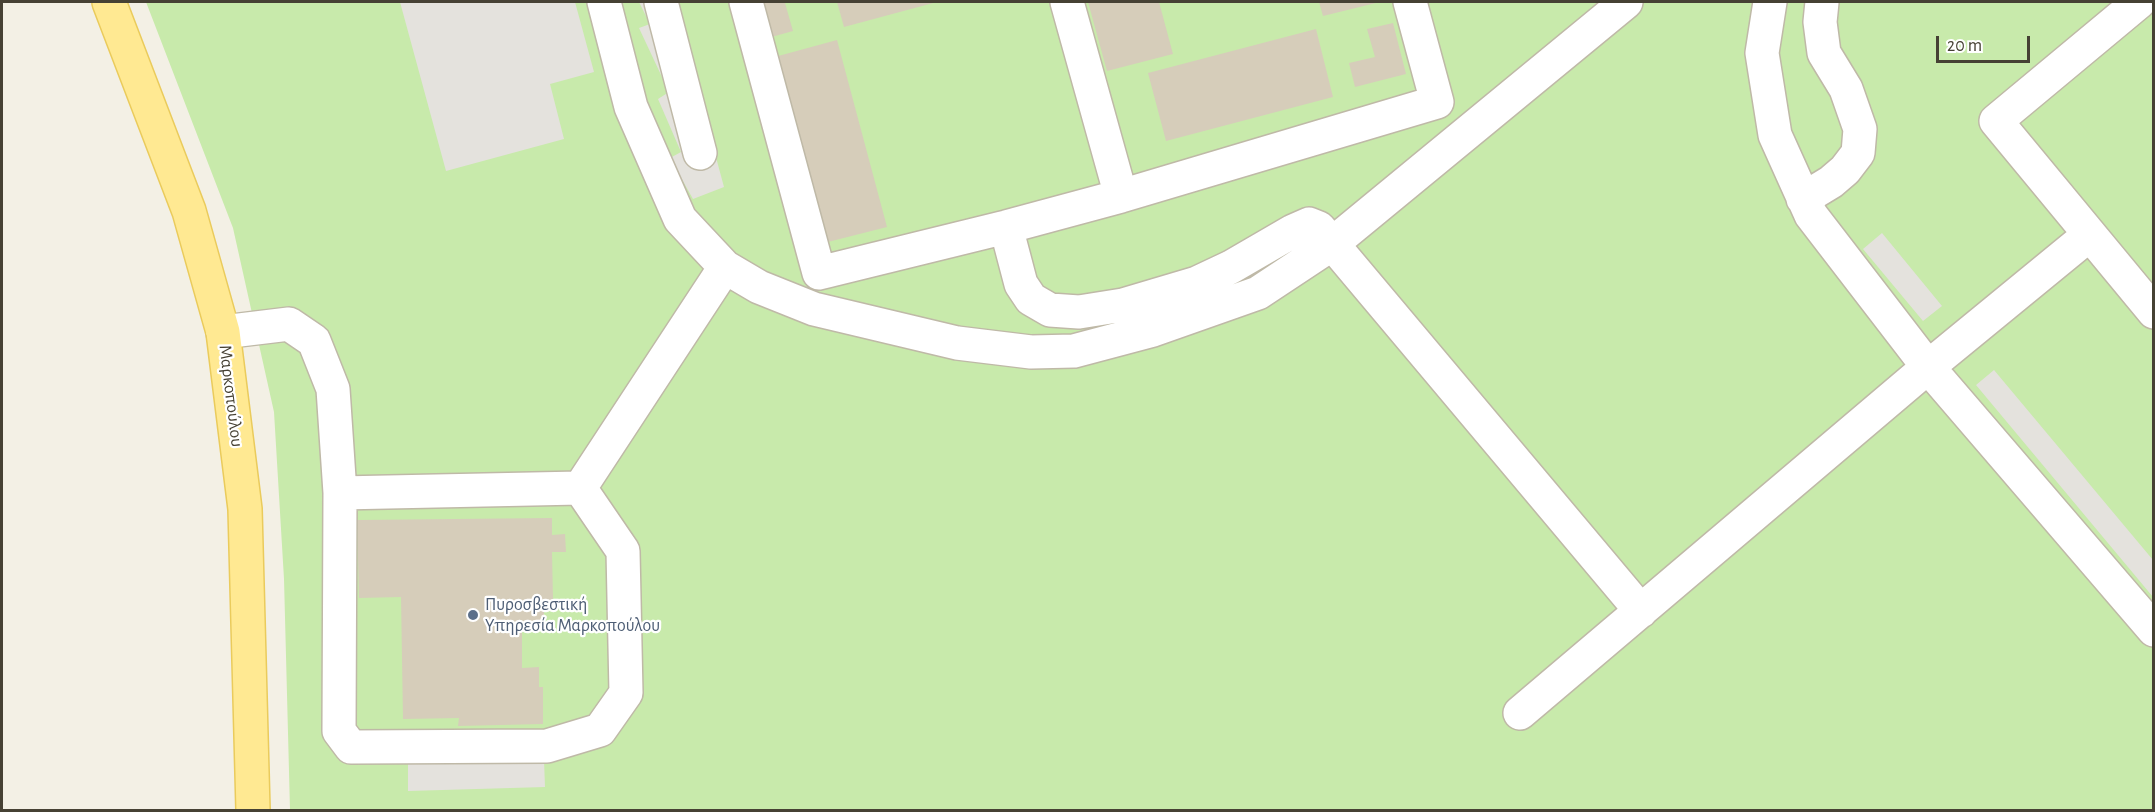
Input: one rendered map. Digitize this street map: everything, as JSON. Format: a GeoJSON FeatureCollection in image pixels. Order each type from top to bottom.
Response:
{"type":"FeatureCollection","features":[{"type":"Feature","properties":{"kind":"main road","name":"Μαρκοπούλου"},"geometry":{"type":"LineString","coordinates":[[109,2],[189,212],[223,332],[245,509],[253,810]]}},
{"type":"Feature","properties":{"kind":"lane"},"geometry":{"type":"LineString","coordinates":[[604,2],[631,107],[680,219],[725,267],[759,287],[814,309],[957,343],[1031,352],[1074,351],[1153,330],[1258,293],[1332,244],[1626,2]]}},
{"type":"Feature","properties":{"kind":"lane"},"geometry":{"type":"LineString","coordinates":[[661,2],[700,153]]}},
{"type":"Feature","properties":{"kind":"lane"},"geometry":{"type":"LineString","coordinates":[[746,2],[819,273],[1120,196],[1437,102],[1410,2]]}},
{"type":"Feature","properties":{"kind":"lane"},"geometry":{"type":"LineString","coordinates":[[1067,2],[1120,196]]}},
{"type":"Feature","properties":{"kind":"lane"},"geometry":{"type":"LineString","coordinates":[[1770,2],[1762,53],[1775,135],[1811,215],[1928,367],[2154,630]]}},
{"type":"Feature","properties":{"kind":"lane"},"geometry":{"type":"LineString","coordinates":[[1803,199],[1831,182],[1845,170],[1858,153],[1860,129],[1846,89],[1824,53],[1820,22],[1822,2]]}},
{"type":"Feature","properties":{"kind":"lane"},"geometry":{"type":"LineString","coordinates":[[2139,2],[1996,121],[2154,312]]}},
{"type":"Feature","properties":{"kind":"lane"},"geometry":{"type":"LineString","coordinates":[[1006,227],[1021,284],[1030,299],[1050,310],[1079,312],[1123,305],[1197,283],[1231,267],[1293,231],[1309,224],[1319,228],[1641,611]]}},
{"type":"Feature","properties":{"kind":"lane"},"geometry":{"type":"LineString","coordinates":[[1520,712],[1928,367],[2089,235]]}},
{"type":"Feature","properties":{"kind":"lane"},"geometry":{"type":"LineString","coordinates":[[580,488],[725,267]]}},
{"type":"Feature","properties":{"kind":"lane"},"geometry":{"type":"LineString","coordinates":[[223,332],[289,324],[314,341],[333,389],[340,493],[339,731],[351,747],[547,746],[600,730],[626,693],[623,551],[580,488]]}},
{"type":"Feature","properties":{"kind":"lane"},"geometry":{"type":"LineString","coordinates":[[340,493],[580,488]]}},
{"type":"Feature","properties":{"kind":"green space"},"geometry":{"type":"Polygon","coordinates":[[[146,2],[2153,2],[2153,810],[290,810],[284,579],[274,412],[233,228],[146,2]]]}},
{"type":"Feature","properties":{"kind":"shaded area"},"geometry":{"type":"Polygon","coordinates":[[[400,2],[575,2],[594,72],[550,84],[564,139],[446,171],[400,2]]]}},
{"type":"Feature","properties":{"kind":"shaded area"},"geometry":{"type":"Polygon","coordinates":[[[639,2],[674,2],[724,187],[693,199],[670,158],[681,152],[658,99],[669,92],[639,28],[650,24],[639,2]]]}},
{"type":"Feature","properties":{"kind":"shaded area"},"geometry":{"type":"Polygon","coordinates":[[[1882,233],[1942,306],[1923,321],[1863,249],[1882,233]]]}},
{"type":"Feature","properties":{"kind":"shaded area"},"geometry":{"type":"Polygon","coordinates":[[[1994,370],[2153,560],[2153,597],[1976,385],[1994,370]]]}},
{"type":"Feature","properties":{"kind":"shaded area"},"geometry":{"type":"Polygon","coordinates":[[[544,760],[545,787],[408,791],[408,764],[544,760]]]}},
{"type":"Feature","properties":{"kind":"building"},"geometry":{"type":"Polygon","coordinates":[[[759,2],[789,2],[785,3],[793,31],[768,38],[759,2]]]}},
{"type":"Feature","properties":{"kind":"building"},"geometry":{"type":"Polygon","coordinates":[[[837,2],[937,2],[844,27],[837,2]]]}},
{"type":"Feature","properties":{"kind":"building"},"geometry":{"type":"Polygon","coordinates":[[[1088,2],[1159,2],[1173,54],[1107,71],[1088,2]]]}},
{"type":"Feature","properties":{"kind":"building"},"geometry":{"type":"Polygon","coordinates":[[[1319,2],[1380,2],[1323,16],[1319,2]]]}},
{"type":"Feature","properties":{"kind":"building"},"geometry":{"type":"Polygon","coordinates":[[[1393,23],[1406,74],[1355,87],[1349,63],[1375,57],[1367,29],[1393,23]]]}},
{"type":"Feature","properties":{"kind":"building"},"geometry":{"type":"Polygon","coordinates":[[[1316,29],[1333,97],[1166,141],[1148,73],[1316,29]]]}},
{"type":"Feature","properties":{"kind":"building"},"geometry":{"type":"Polygon","coordinates":[[[837,40],[887,227],[820,244],[771,58],[837,40]]]}},
{"type":"Feature","properties":{"kind":"building","name":"Πυροσβεστική Υπηρεσία Μαρκοπούλου"},"geometry":{"type":"Polygon","coordinates":[[[552,518],[552,535],[565,534],[566,552],[552,552],[553,600],[544,600],[544,631],[522,632],[522,668],[539,667],[539,687],[543,687],[543,724],[458,726],[459,718],[403,719],[401,597],[359,598],[357,520],[552,518]]]}},
{"type":"Feature","properties":{"kind":"place","name":"Πυροσβεστική Υπηρεσία Μαρκοπούλου"},"geometry":{"type":"Point","coordinates":[473,615]}}]}
